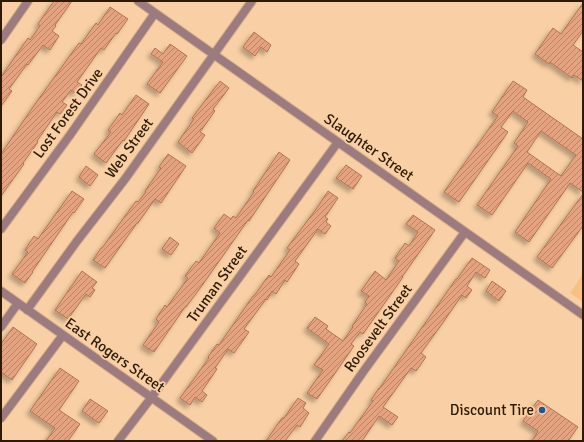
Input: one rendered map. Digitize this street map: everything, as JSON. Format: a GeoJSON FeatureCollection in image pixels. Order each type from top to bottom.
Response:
{"type":"FeatureCollection","features":[{"type":"Feature","properties":{"kind":"street"},"geometry":{"type":"LineString","coordinates":[[1,40],[28,1]]}},
{"type":"Feature","properties":{"kind":"street","name":"Slaughter Street"},"geometry":{"type":"LineString","coordinates":[[138,1],[583,315]]}},
{"type":"Feature","properties":{"kind":"street","name":"Web Street"},"geometry":{"type":"LineString","coordinates":[[27,310],[77,241],[125,179],[252,1]]}},
{"type":"Feature","properties":{"kind":"street","name":"Lost Forest Drive"},"geometry":{"type":"LineString","coordinates":[[1,229],[70,135],[155,13]]}},
{"type":"Feature","properties":{"kind":"street","name":"Truman Street"},"geometry":{"type":"LineString","coordinates":[[118,441],[338,142]]}},
{"type":"Feature","properties":{"kind":"street","name":"Roosevelt Street"},"geometry":{"type":"LineString","coordinates":[[315,441],[363,372],[465,232]]}},
{"type":"Feature","properties":{"kind":"street","name":"East Rogers Street"},"geometry":{"type":"LineString","coordinates":[[1,291],[212,441]]}},
{"type":"Feature","properties":{"kind":"street"},"geometry":{"type":"LineString","coordinates":[[1,327],[18,303]]}},
{"type":"Feature","properties":{"kind":"street"},"geometry":{"type":"LineString","coordinates":[[1,418],[63,335]]}},
{"type":"Feature","properties":{"kind":"shaded area"},"geometry":{"type":"Polygon","coordinates":[[[583,274],[583,302],[570,293],[583,274]]]}},
{"type":"Feature","properties":{"kind":"building"},"geometry":{"type":"Polygon","coordinates":[[[54,1],[72,1],[52,31],[59,36],[50,50],[43,45],[28,65],[27,64],[9,89],[12,91],[1,106],[1,77],[28,38],[30,40],[40,26],[38,24],[54,1]]]}},
{"type":"Feature","properties":{"kind":"building"},"geometry":{"type":"Polygon","coordinates":[[[583,3],[583,31],[573,45],[583,52],[583,81],[574,75],[572,78],[550,62],[549,64],[535,54],[553,28],[561,34],[583,3]]]}},
{"type":"Feature","properties":{"kind":"building"},"geometry":{"type":"Polygon","coordinates":[[[110,7],[128,19],[104,50],[101,48],[77,82],[82,85],[75,93],[71,90],[62,102],[67,105],[60,114],[57,112],[23,163],[24,164],[1,196],[1,154],[79,43],[81,44],[96,23],[98,25],[110,7]]]}},
{"type":"Feature","properties":{"kind":"building"},"geometry":{"type":"Polygon","coordinates":[[[254,32],[271,45],[267,52],[261,47],[255,56],[243,47],[254,32]]]}},
{"type":"Feature","properties":{"kind":"building"},"geometry":{"type":"Polygon","coordinates":[[[170,44],[187,56],[160,93],[147,84],[163,62],[151,54],[155,48],[163,54],[170,44]]]}},
{"type":"Feature","properties":{"kind":"building"},"geometry":{"type":"Polygon","coordinates":[[[220,81],[229,88],[213,109],[215,111],[200,132],[205,135],[192,153],[178,142],[194,119],[192,118],[220,81]]]}},
{"type":"Feature","properties":{"kind":"building"},"geometry":{"type":"Polygon","coordinates":[[[513,81],[527,90],[523,97],[583,139],[583,192],[570,183],[529,242],[515,232],[551,179],[528,163],[492,215],[477,205],[518,146],[514,143],[528,122],[513,111],[501,127],[508,132],[459,202],[444,192],[498,116],[492,112],[513,81]],[[541,131],[527,152],[561,176],[576,155],[541,131]]]}},
{"type":"Feature","properties":{"kind":"building"},"geometry":{"type":"Polygon","coordinates":[[[136,95],[149,104],[124,141],[123,140],[106,163],[94,154],[111,132],[108,130],[120,113],[122,115],[136,95]]]}},
{"type":"Feature","properties":{"kind":"building"},"geometry":{"type":"Polygon","coordinates":[[[279,152],[290,160],[249,221],[248,220],[154,352],[143,345],[159,322],[156,319],[165,305],[167,307],[188,278],[185,276],[196,261],[199,263],[220,233],[214,228],[224,214],[231,219],[233,216],[236,218],[279,152]]]}},
{"type":"Feature","properties":{"kind":"building"},"geometry":{"type":"Polygon","coordinates":[[[168,154],[186,166],[161,203],[155,199],[105,268],[93,260],[136,201],[138,202],[146,192],[145,191],[161,168],[159,167],[168,154]]]}},
{"type":"Feature","properties":{"kind":"building"},"geometry":{"type":"Polygon","coordinates":[[[346,165],[362,176],[353,189],[336,178],[346,165]]]}},
{"type":"Feature","properties":{"kind":"building"},"geometry":{"type":"Polygon","coordinates":[[[86,166],[98,175],[90,186],[79,177],[86,166]]]}},
{"type":"Feature","properties":{"kind":"building"},"geometry":{"type":"Polygon","coordinates":[[[72,191],[84,199],[74,213],[73,212],[25,283],[12,274],[28,252],[25,250],[34,236],[38,239],[72,191]]]}},
{"type":"Feature","properties":{"kind":"building"},"geometry":{"type":"Polygon","coordinates":[[[328,191],[338,198],[325,217],[328,219],[326,222],[331,226],[325,234],[318,229],[295,261],[299,264],[287,282],[285,280],[276,294],[272,291],[267,300],[266,299],[244,329],[249,332],[234,353],[228,349],[215,368],[217,369],[202,391],[207,395],[202,402],[195,397],[190,405],[180,398],[209,358],[208,357],[217,344],[219,345],[253,296],[269,275],[271,277],[290,250],[287,248],[328,191]]]}},
{"type":"Feature","properties":{"kind":"building"},"geometry":{"type":"Polygon","coordinates":[[[583,194],[583,226],[552,268],[537,257],[583,194]]]}},
{"type":"Feature","properties":{"kind":"building"},"geometry":{"type":"Polygon","coordinates":[[[413,215],[435,230],[363,334],[360,332],[351,344],[354,346],[317,399],[307,393],[323,370],[314,365],[329,344],[307,328],[315,317],[328,326],[326,329],[343,341],[367,304],[365,302],[369,296],[361,291],[375,271],[386,280],[399,261],[395,258],[405,243],[409,246],[418,232],[406,224],[413,215]]]}},
{"type":"Feature","properties":{"kind":"building"},"geometry":{"type":"Polygon","coordinates":[[[170,237],[179,244],[171,255],[162,249],[170,237]]]}},
{"type":"Feature","properties":{"kind":"building"},"geometry":{"type":"Polygon","coordinates":[[[472,258],[490,270],[485,278],[476,272],[467,286],[472,290],[466,298],[462,295],[421,353],[426,357],[416,371],[411,368],[383,407],[398,417],[392,425],[379,416],[362,441],[342,441],[349,432],[350,433],[373,401],[371,400],[379,388],[472,258]]]}},
{"type":"Feature","properties":{"kind":"building"},"geometry":{"type":"Polygon","coordinates":[[[82,271],[97,282],[92,288],[95,290],[90,297],[86,294],[68,319],[55,310],[82,271]]]}},
{"type":"Feature","properties":{"kind":"building"},"geometry":{"type":"Polygon","coordinates":[[[492,281],[506,291],[499,301],[486,291],[492,281]]]}},
{"type":"Feature","properties":{"kind":"building"},"geometry":{"type":"Polygon","coordinates":[[[13,327],[37,344],[12,380],[1,372],[1,344],[13,327]]]}},
{"type":"Feature","properties":{"kind":"building"},"geometry":{"type":"Polygon","coordinates":[[[60,368],[79,381],[59,410],[80,424],[68,441],[46,441],[55,428],[30,411],[60,368]]]}},
{"type":"Feature","properties":{"kind":"building"},"geometry":{"type":"Polygon","coordinates":[[[298,398],[306,403],[303,408],[309,413],[300,427],[297,425],[285,441],[266,441],[282,418],[284,418],[298,398]]]}},
{"type":"Feature","properties":{"kind":"building"},"geometry":{"type":"Polygon","coordinates":[[[90,399],[108,411],[99,423],[82,411],[90,399]]]}},
{"type":"Feature","properties":{"kind":"building","name":"Discount Tire"},"geometry":{"type":"Polygon","coordinates":[[[538,400],[578,427],[568,441],[532,441],[538,431],[523,421],[538,400]]]}},
{"type":"Feature","properties":{"kind":"place","name":"Discount Tire"},"geometry":{"type":"Point","coordinates":[542,410]}}]}
